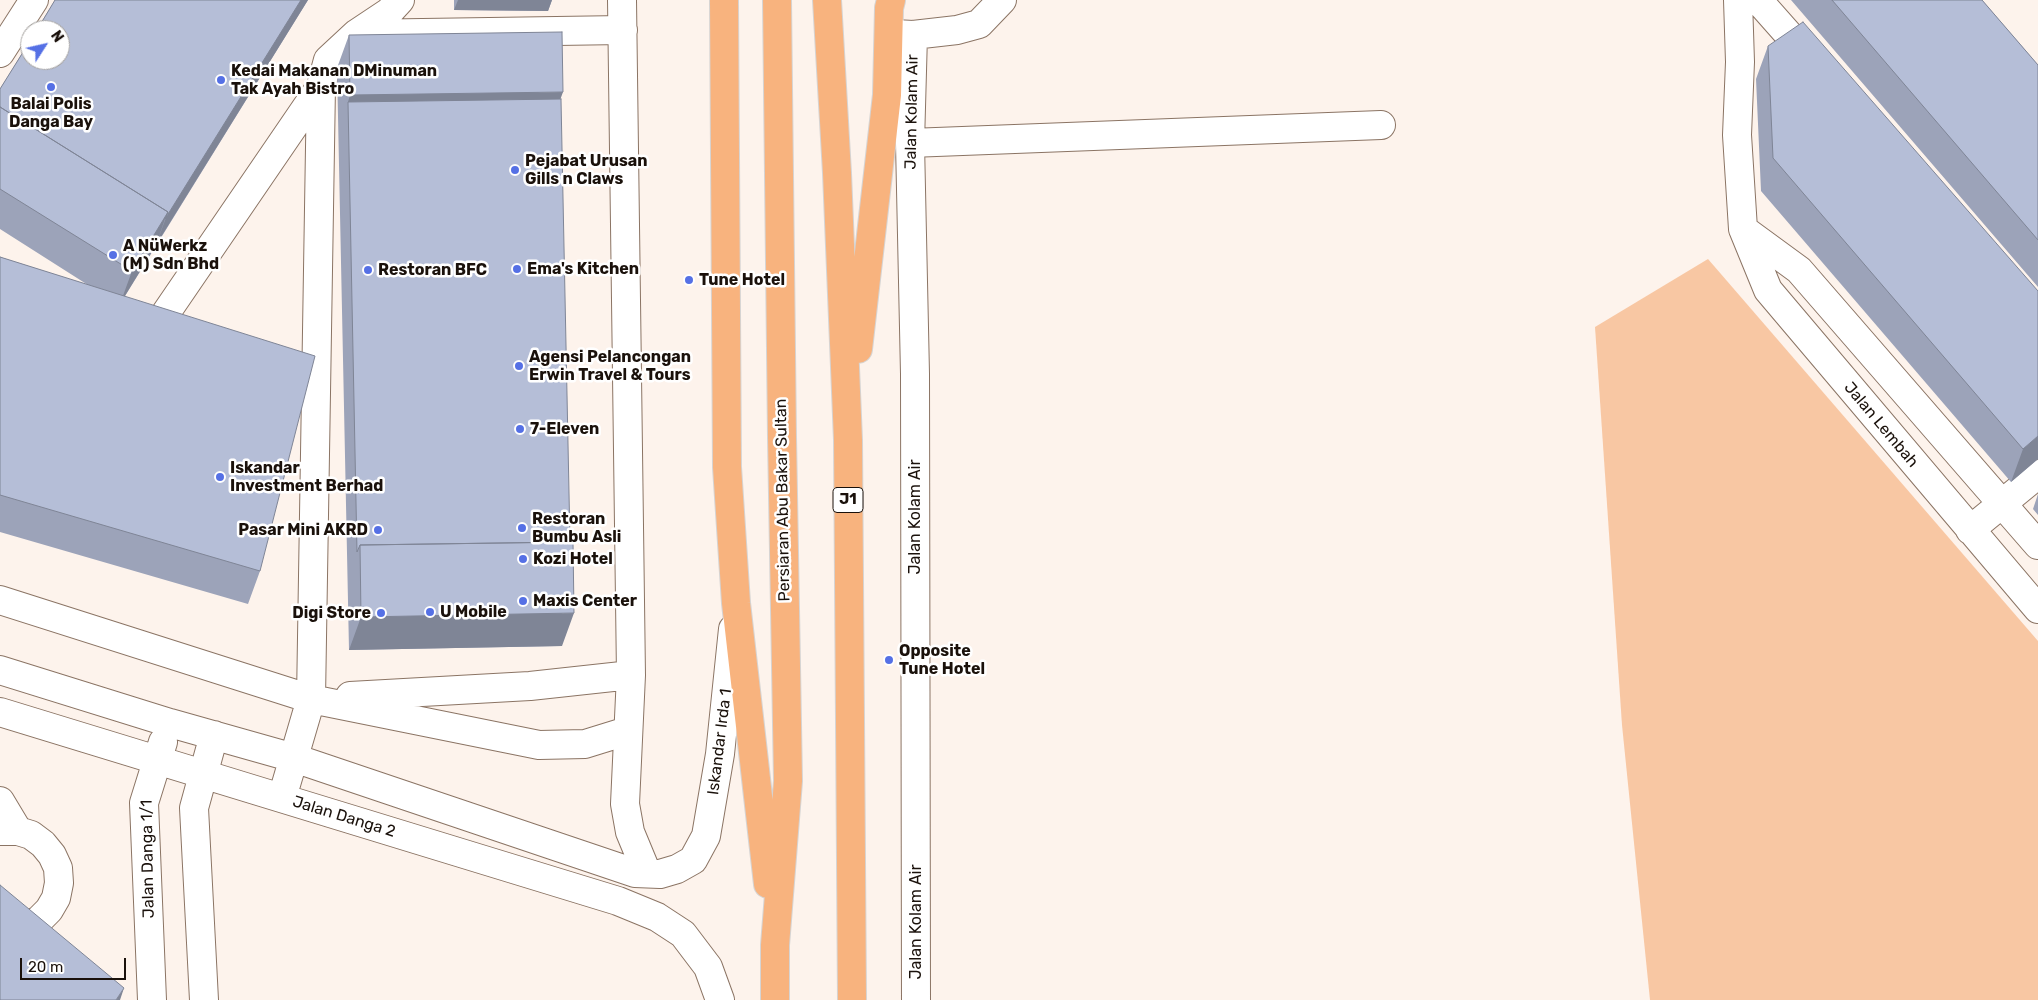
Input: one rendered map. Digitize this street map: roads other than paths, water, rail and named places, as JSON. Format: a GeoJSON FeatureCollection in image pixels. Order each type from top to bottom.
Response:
{"type":"FeatureCollection","features":[{"type":"Feature","properties":{"kind":"highway"},"geometry":{"type":"LineString","coordinates":[[724,0],[727,467],[736,603],[775,945]]}},
{"type":"Feature","properties":{"kind":"highway","name":"Persiaran Abu Bakar Sultan"},"geometry":{"type":"LineString","coordinates":[[775,1000],[775,945],[788,781],[777,0]]}},
{"type":"Feature","properties":{"kind":"highway","name":"J1"},"geometry":{"type":"LineString","coordinates":[[827,0],[838,173],[848,440],[852,1000]]}},
{"type":"Feature","properties":{"kind":"highway"},"geometry":{"type":"LineString","coordinates":[[848,440],[887,96],[901,34],[889,8],[891,0]]}},
{"type":"Feature","properties":{"kind":"street"},"geometry":{"type":"LineString","coordinates":[[0,53],[34,0]]}},
{"type":"Feature","properties":{"kind":"street"},"geometry":{"type":"LineString","coordinates":[[282,798],[311,699],[321,86],[328,60],[356,34],[388,12],[400,0]]}},
{"type":"Feature","properties":{"kind":"street"},"geometry":{"type":"LineString","coordinates":[[0,670],[294,758],[635,873],[647,873],[630,832],[625,804],[631,675],[622,0]]}},
{"type":"Feature","properties":{"kind":"street"},"geometry":{"type":"LineString","coordinates":[[901,34],[957,30],[979,24],[1002,0]]}},
{"type":"Feature","properties":{"kind":"street","name":"Jalan Lembah"},"geometry":{"type":"LineString","coordinates":[[1738,0],[1740,62],[1738,135],[1743,229],[1768,290],[2038,609]]}},
{"type":"Feature","properties":{"kind":"street"},"geometry":{"type":"LineString","coordinates":[[1758,0],[1830,82]]}},
{"type":"Feature","properties":{"kind":"street"},"geometry":{"type":"LineString","coordinates":[[356,34],[623,30]]}},
{"type":"Feature","properties":{"kind":"street","name":"Jalan Kolam Air"},"geometry":{"type":"LineString","coordinates":[[901,34],[910,143],[915,374],[916,1000]]}},
{"type":"Feature","properties":{"kind":"street"},"geometry":{"type":"LineString","coordinates":[[157,326],[321,86]]}},
{"type":"Feature","properties":{"kind":"street"},"geometry":{"type":"LineString","coordinates":[[910,143],[1381,125]]}},
{"type":"Feature","properties":{"kind":"street"},"geometry":{"type":"LineString","coordinates":[[1743,229],[1799,270],[2038,545]]}},
{"type":"Feature","properties":{"kind":"street"},"geometry":{"type":"LineString","coordinates":[[1970,530],[2038,474]]}},
{"type":"Feature","properties":{"kind":"street"},"geometry":{"type":"LineString","coordinates":[[0,600],[311,699],[539,745],[585,744],[627,730]]}},
{"type":"Feature","properties":{"kind":"street","name":"Iskandar Irda 1"},"geometry":{"type":"LineString","coordinates":[[647,873],[660,874],[677,869],[692,860],[706,836],[720,754],[736,603]]}},
{"type":"Feature","properties":{"kind":"street"},"geometry":{"type":"LineString","coordinates":[[311,699],[530,686],[631,675]]}},
{"type":"Feature","properties":{"kind":"street","name":"Jalan Danga 2"},"geometry":{"type":"LineString","coordinates":[[0,712],[618,901],[658,917],[683,934],[708,967],[720,1000]]}},
{"type":"Feature","properties":{"kind":"street","name":"Jalan Danga 1/1"},"geometry":{"type":"LineString","coordinates":[[152,1000],[144,803],[156,759],[170,722]]}},
{"type":"Feature","properties":{"kind":"street"},"geometry":{"type":"LineString","coordinates":[[204,1000],[194,808],[214,735]]}},
{"type":"Feature","properties":{"kind":"street"},"geometry":{"type":"LineString","coordinates":[[0,801],[9,831],[32,835],[52,855],[58,868],[59,883],[56,898],[49,910],[39,920],[13,928]]}},
{"type":"Feature","properties":{"kind":"street"},"geometry":{"type":"LineString","coordinates":[[13,928],[46,948]]}},
{"type":"Feature","properties":{"kind":"place","name":"Kedai Makanan DMinuman Tak Ayah Bistro"},"geometry":{"type":"Point","coordinates":[221,80]}},
{"type":"Feature","properties":{"kind":"place","name":"Balai Polis Danga Bay"},"geometry":{"type":"Point","coordinates":[51,87]}},
{"type":"Feature","properties":{"kind":"place","name":"Pejabat Urusan Gills n Claws"},"geometry":{"type":"Point","coordinates":[515,170]}},
{"type":"Feature","properties":{"kind":"place","name":"A NüWerkz (M) Sdn Bhd"},"geometry":{"type":"Point","coordinates":[113,255]}},
{"type":"Feature","properties":{"kind":"place","name":"Ema's Kitchen"},"geometry":{"type":"Point","coordinates":[517,269]}},
{"type":"Feature","properties":{"kind":"place","name":"Restoran BFC"},"geometry":{"type":"Point","coordinates":[368,270]}},
{"type":"Feature","properties":{"kind":"place","name":"Tune Hotel"},"geometry":{"type":"Point","coordinates":[689,280]}},
{"type":"Feature","properties":{"kind":"place","name":"Agensi Pelancongan Erwin Travel & Tours"},"geometry":{"type":"Point","coordinates":[519,366]}},
{"type":"Feature","properties":{"kind":"place","name":"7-Eleven"},"geometry":{"type":"Point","coordinates":[520,429]}},
{"type":"Feature","properties":{"kind":"place","name":"Iskandar Investment Berhad"},"geometry":{"type":"Point","coordinates":[220,477]}},
{"type":"Feature","properties":{"kind":"place","name":"Restoran Bumbu Asli"},"geometry":{"type":"Point","coordinates":[522,528]}},
{"type":"Feature","properties":{"kind":"place","name":"Pasar Mini AKRD"},"geometry":{"type":"Point","coordinates":[378,530]}},
{"type":"Feature","properties":{"kind":"place","name":"Kozi Hotel"},"geometry":{"type":"Point","coordinates":[523,559]}},
{"type":"Feature","properties":{"kind":"place","name":"Maxis Center"},"geometry":{"type":"Point","coordinates":[523,601]}},
{"type":"Feature","properties":{"kind":"place","name":"U Mobile"},"geometry":{"type":"Point","coordinates":[430,612]}},
{"type":"Feature","properties":{"kind":"place","name":"Digi Store"},"geometry":{"type":"Point","coordinates":[381,613]}},
{"type":"Feature","properties":{"kind":"place","name":"Opposite Tune Hotel"},"geometry":{"type":"Point","coordinates":[889,660]}}]}
